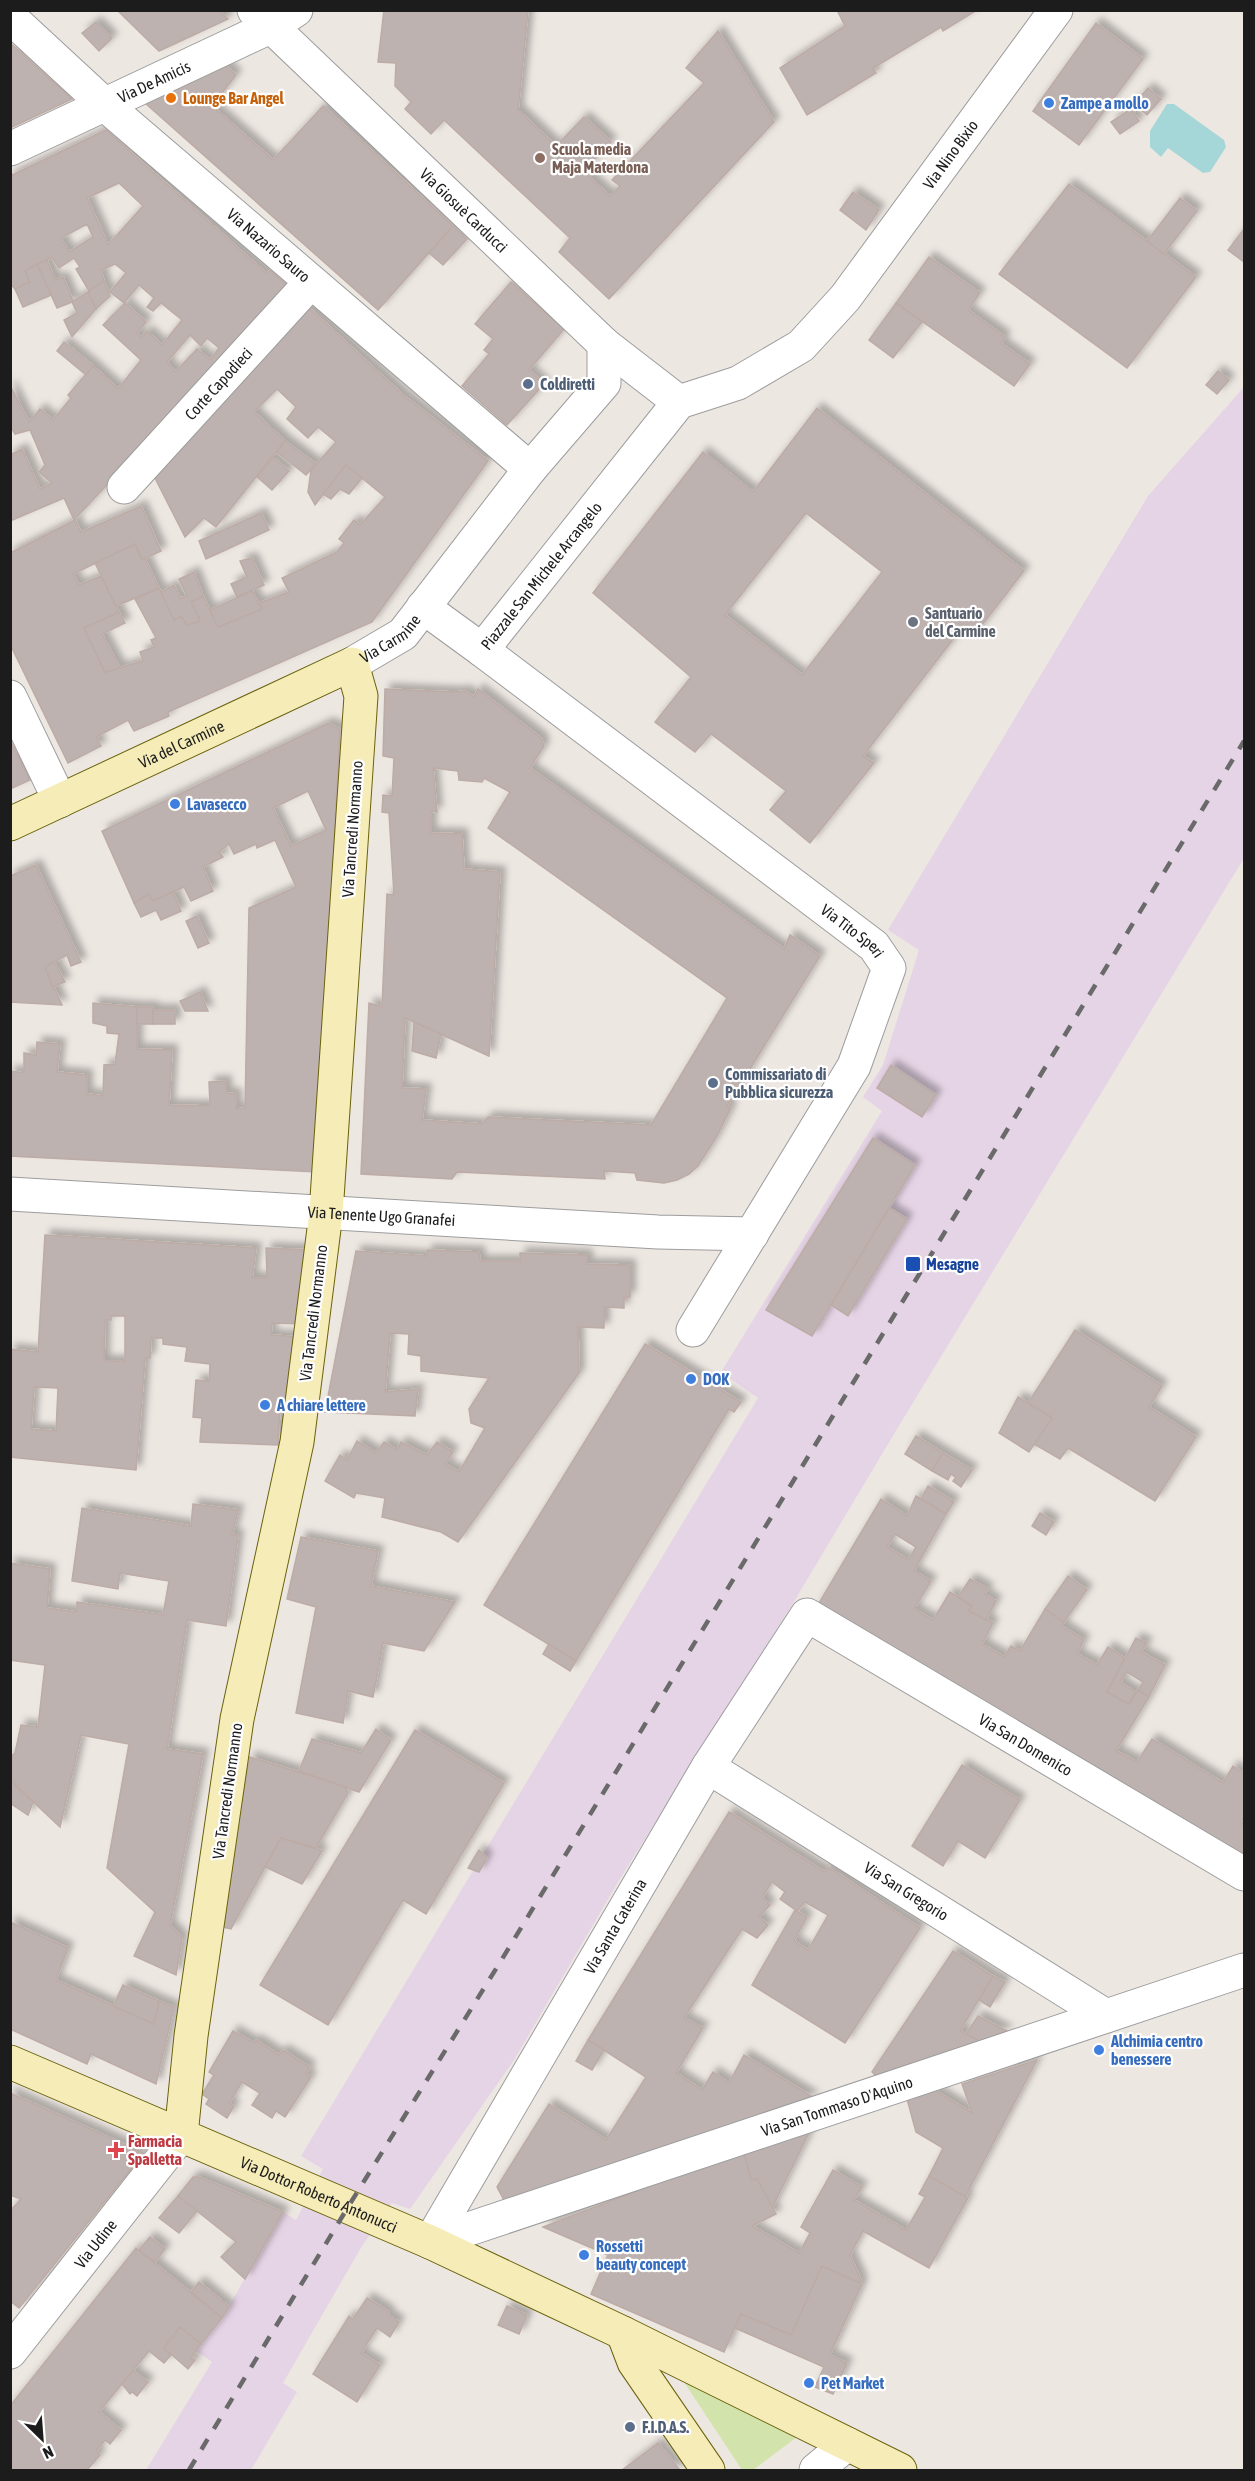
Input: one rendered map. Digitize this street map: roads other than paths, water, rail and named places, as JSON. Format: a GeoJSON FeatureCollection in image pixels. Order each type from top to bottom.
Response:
{"type":"FeatureCollection","features":[{"type":"Feature","properties":{"kind":"main road","name":"Via del Carmine"},"geometry":{"type":"LineString","coordinates":[[10,824],[352,664]]}},
{"type":"Feature","properties":{"kind":"main road","name":"Via Tancredi Normanno"},"geometry":{"type":"LineString","coordinates":[[181,2135],[191,2036],[237,1719],[297,1442],[326,1213],[362,696],[352,664]]}},
{"type":"Feature","properties":{"kind":"main road","name":"Via Dottor Roberto Antonucci"},"geometry":{"type":"LineString","coordinates":[[10,2062],[430,2242],[623,2333],[900,2470]]}},
{"type":"Feature","properties":{"kind":"main road"},"geometry":{"type":"LineString","coordinates":[[623,2333],[634,2362],[708,2470]]}},
{"type":"Feature","properties":{"kind":"street","name":"Via Nino Bixio"},"geometry":{"type":"LineString","coordinates":[[679,402],[738,383],[801,346],[846,298],[1056,10]]}},
{"type":"Feature","properties":{"kind":"street","name":"Via De Amicis"},"geometry":{"type":"LineString","coordinates":[[10,149],[104,104],[274,16]]}},
{"type":"Feature","properties":{"kind":"street","name":"Via Giosuè Carducci"},"geometry":{"type":"LineString","coordinates":[[274,16],[604,344],[679,402]]}},
{"type":"Feature","properties":{"kind":"street","name":"Via Nazario Sauro"},"geometry":{"type":"LineString","coordinates":[[10,17],[104,104],[530,469]]}},
{"type":"Feature","properties":{"kind":"street","name":"Corte Capodieci"},"geometry":{"type":"LineString","coordinates":[[124,487],[311,282]]}},
{"type":"Feature","properties":{"kind":"street"},"geometry":{"type":"LineString","coordinates":[[423,607],[530,469],[604,383],[604,344]]}},
{"type":"Feature","properties":{"kind":"street","name":"Piazzale San Michele Arcangelo"},"geometry":{"type":"LineString","coordinates":[[423,607],[482,650],[679,402]]}},
{"type":"Feature","properties":{"kind":"street","name":"Via Carmine"},"geometry":{"type":"LineString","coordinates":[[352,664],[403,634],[423,607]]}},
{"type":"Feature","properties":{"kind":"street","name":"Via Tito Speri"},"geometry":{"type":"LineString","coordinates":[[482,650],[874,946],[889,968],[854,1066],[693,1330]]}},
{"type":"Feature","properties":{"kind":"street"},"geometry":{"type":"LineString","coordinates":[[10,698],[60,801]]}},
{"type":"Feature","properties":{"kind":"street","name":"Via Tenente Ugo Granafei"},"geometry":{"type":"LineString","coordinates":[[10,1194],[658,1232],[752,1234]]}},
{"type":"Feature","properties":{"kind":"street","name":"Via Santa Caterina"},"geometry":{"type":"LineString","coordinates":[[430,2242],[708,1767],[807,1615]]}},
{"type":"Feature","properties":{"kind":"street","name":"Via San Domenico"},"geometry":{"type":"LineString","coordinates":[[807,1615],[1245,1874]]}},
{"type":"Feature","properties":{"kind":"street","name":"Via San Gregorio"},"geometry":{"type":"LineString","coordinates":[[708,1767],[1106,2016]]}},
{"type":"Feature","properties":{"kind":"street","name":"Via San Tommaso D'Aquino"},"geometry":{"type":"LineString","coordinates":[[430,2242],[1245,1970]]}},
{"type":"Feature","properties":{"kind":"street","name":"Via Udine"},"geometry":{"type":"LineString","coordinates":[[10,2352],[181,2135]]}},
{"type":"Feature","properties":{"kind":"street"},"geometry":{"type":"LineString","coordinates":[[816,2470],[847,2444]]}},
{"type":"Feature","properties":{"kind":"water"},"geometry":{"type":"Polygon","coordinates":[[[1167,104],[1174,104],[1224,140],[1226,147],[1210,172],[1203,173],[1168,148],[1161,157],[1150,147],[1150,131],[1167,104]]]}},
{"type":"Feature","properties":{"kind":"railway"},"geometry":{"type":"LineString","coordinates":[[189,2470],[1244,741]]}},
{"type":"Feature","properties":{"kind":"place","name":"Lounge Bar Angel"},"geometry":{"type":"Point","coordinates":[171,98]}},
{"type":"Feature","properties":{"kind":"place","name":"Zampe a mollo"},"geometry":{"type":"Point","coordinates":[1049,103]}},
{"type":"Feature","properties":{"kind":"place","name":"Scuola media Maja Materdona"},"geometry":{"type":"Point","coordinates":[540,158]}},
{"type":"Feature","properties":{"kind":"place","name":"Coldiretti"},"geometry":{"type":"Point","coordinates":[528,384]}},
{"type":"Feature","properties":{"kind":"place","name":"Santuario del Carmine"},"geometry":{"type":"Point","coordinates":[913,622]}},
{"type":"Feature","properties":{"kind":"place","name":"Lavasecco"},"geometry":{"type":"Point","coordinates":[175,804]}},
{"type":"Feature","properties":{"kind":"place","name":"Commissariato di Pubblica sicurezza"},"geometry":{"type":"Point","coordinates":[713,1083]}},
{"type":"Feature","properties":{"kind":"place","name":"Mesagne"},"geometry":{"type":"Point","coordinates":[913,1264]}},
{"type":"Feature","properties":{"kind":"place","name":"DOK"},"geometry":{"type":"Point","coordinates":[691,1379]}},
{"type":"Feature","properties":{"kind":"place","name":"A chiare lettere"},"geometry":{"type":"Point","coordinates":[265,1405]}},
{"type":"Feature","properties":{"kind":"place","name":"Alchimia centro benessere"},"geometry":{"type":"Point","coordinates":[1099,2050]}},
{"type":"Feature","properties":{"kind":"place","name":"Farmacia Spalletta"},"geometry":{"type":"Point","coordinates":[116,2150]}},
{"type":"Feature","properties":{"kind":"place","name":"Rossetti beauty concept"},"geometry":{"type":"Point","coordinates":[584,2255]}},
{"type":"Feature","properties":{"kind":"place","name":"Pet Market"},"geometry":{"type":"Point","coordinates":[809,2383]}},
{"type":"Feature","properties":{"kind":"place","name":"F.I.D.A.S."},"geometry":{"type":"Point","coordinates":[630,2427]}}]}
